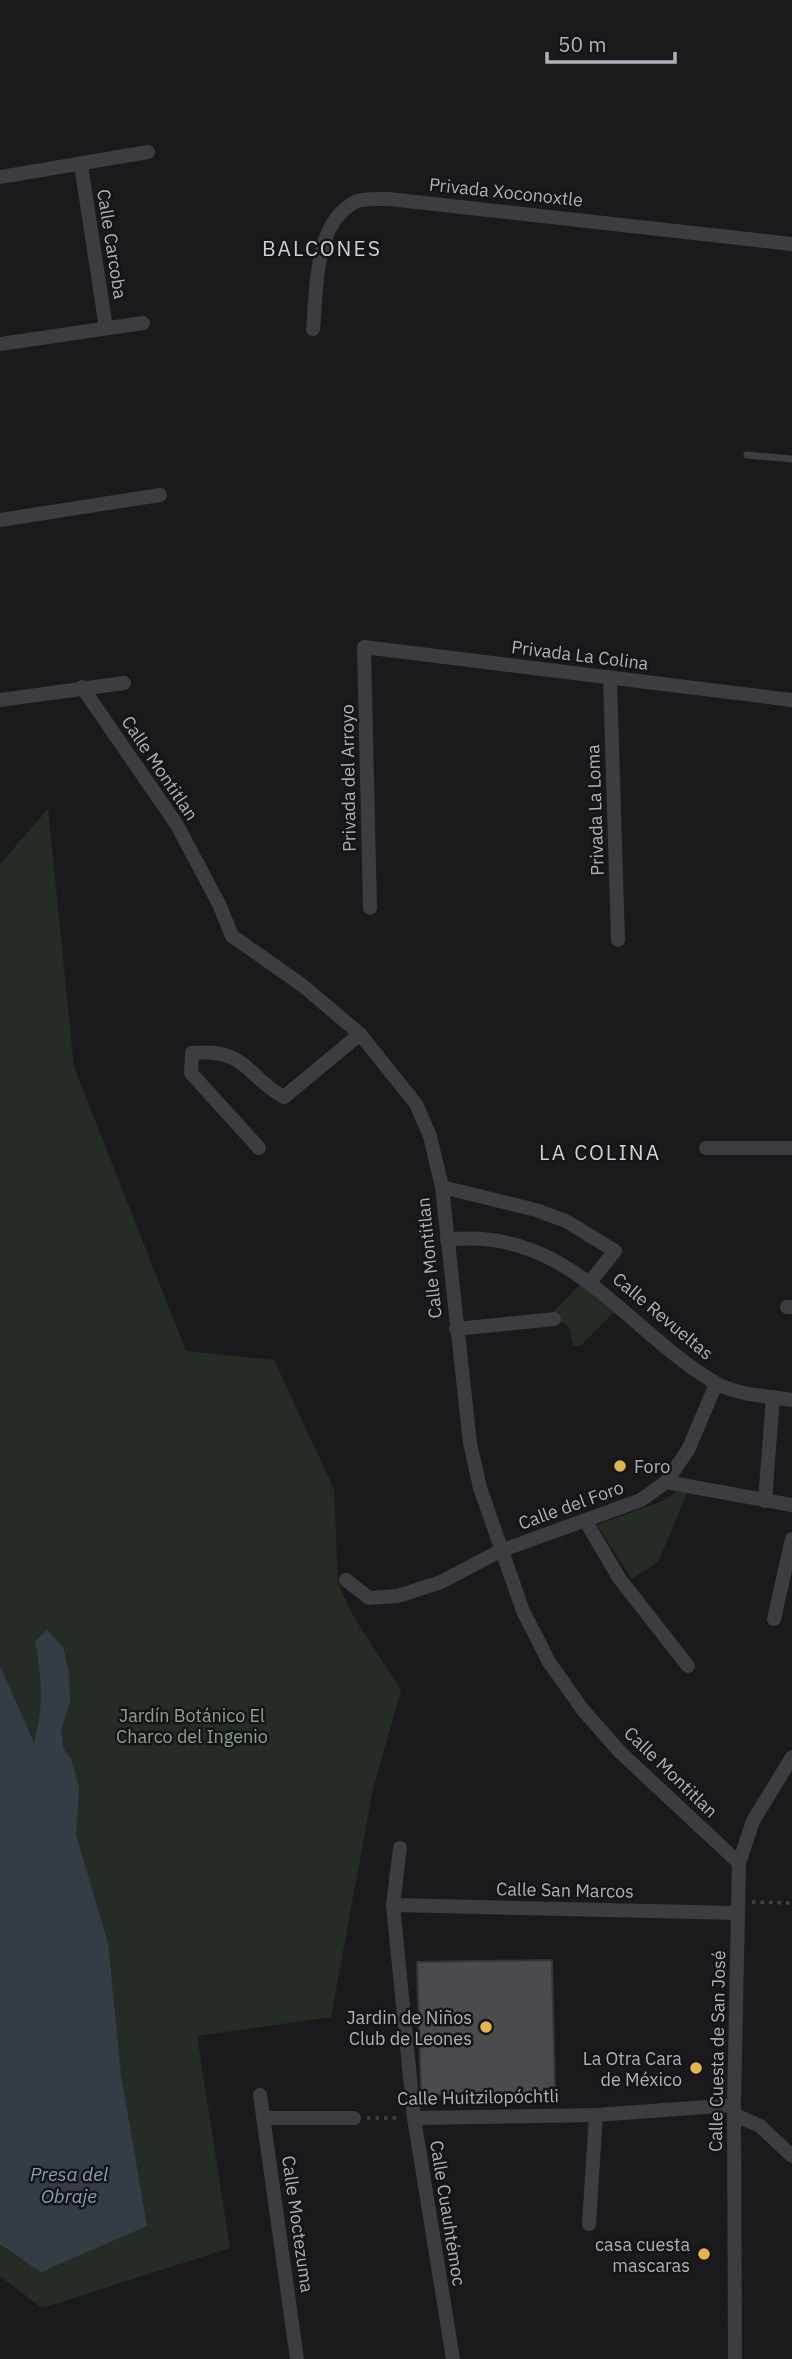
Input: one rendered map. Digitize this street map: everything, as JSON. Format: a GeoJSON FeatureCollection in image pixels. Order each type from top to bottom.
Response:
{"type":"FeatureCollection","features":[{"type":"Feature","properties":{"kind":"street"},"geometry":{"type":"LineString","coordinates":[[0,177],[148,152]]}},
{"type":"Feature","properties":{"kind":"street","name":"Calle Carcoba"},"geometry":{"type":"LineString","coordinates":[[81,165],[106,328]]}},
{"type":"Feature","properties":{"kind":"street","name":"Privada Xoconoxtle"},"geometry":{"type":"LineString","coordinates":[[313,329],[322,248],[336,219],[358,201],[389,199],[792,244]]}},
{"type":"Feature","properties":{"kind":"street"},"geometry":{"type":"LineString","coordinates":[[0,344],[143,323]]}},
{"type":"Feature","properties":{"kind":"street"},"geometry":{"type":"LineString","coordinates":[[0,520],[160,495]]}},
{"type":"Feature","properties":{"kind":"street","name":"Privada La Colina"},"geometry":{"type":"LineString","coordinates":[[364,647],[792,700]]}},
{"type":"Feature","properties":{"kind":"street","name":"Privada del Arroyo"},"geometry":{"type":"LineString","coordinates":[[364,647],[370,908]]}},
{"type":"Feature","properties":{"kind":"street","name":"Privada La Loma"},"geometry":{"type":"LineString","coordinates":[[610,679],[618,940]]}},
{"type":"Feature","properties":{"kind":"street"},"geometry":{"type":"LineString","coordinates":[[0,700],[124,683]]}},
{"type":"Feature","properties":{"kind":"street","name":"Calle Montitlan"},"geometry":{"type":"LineString","coordinates":[[82,687],[177,825],[219,904],[232,936],[302,985],[360,1034],[416,1104],[430,1136],[442,1187],[470,1443],[480,1488],[523,1611],[544,1652],[583,1710],[620,1752],[739,1863]]}},
{"type":"Feature","properties":{"kind":"street"},"geometry":{"type":"LineString","coordinates":[[259,1148],[191,1073],[192,1053],[219,1051],[250,1067],[284,1097],[360,1034]]}},
{"type":"Feature","properties":{"kind":"street"},"geometry":{"type":"LineString","coordinates":[[706,1148],[792,1148]]}},
{"type":"Feature","properties":{"kind":"street","name":"Calle Revueltas"},"geometry":{"type":"LineString","coordinates":[[442,1187],[566,1221],[615,1251],[590,1282]]}},
{"type":"Feature","properties":{"kind":"street","name":"Calle Revueltas"},"geometry":{"type":"LineString","coordinates":[[447,1240],[473,1237],[503,1241],[560,1262],[590,1282],[672,1353],[716,1384],[792,1400]]}},
{"type":"Feature","properties":{"kind":"street"},"geometry":{"type":"LineString","coordinates":[[456,1329],[554,1318]]}},
{"type":"Feature","properties":{"kind":"street","name":"Calle del Foro"},"geometry":{"type":"LineString","coordinates":[[346,1580],[369,1598],[398,1596],[442,1583],[500,1551],[640,1500],[666,1482],[688,1450],[716,1384]]}},
{"type":"Feature","properties":{"kind":"street"},"geometry":{"type":"LineString","coordinates":[[765,1501],[773,1397]]}},
{"type":"Feature","properties":{"kind":"street"},"geometry":{"type":"LineString","coordinates":[[666,1482],[792,1505]]}},
{"type":"Feature","properties":{"kind":"street"},"geometry":{"type":"LineString","coordinates":[[585,1520],[619,1578],[688,1666]]}},
{"type":"Feature","properties":{"kind":"street"},"geometry":{"type":"LineString","coordinates":[[774,1619],[792,1539]]}},
{"type":"Feature","properties":{"kind":"street","name":"Calle Cuesta de San José"},"geometry":{"type":"LineString","coordinates":[[736,2359],[734,2110],[739,1863],[753,1821],[792,1756]]}},
{"type":"Feature","properties":{"kind":"street","name":"Calle Cuauhtémoc"},"geometry":{"type":"LineString","coordinates":[[400,1848],[393,1905],[414,2118],[453,2359]]}},
{"type":"Feature","properties":{"kind":"street","name":"Calle San Marcos"},"geometry":{"type":"LineString","coordinates":[[393,1905],[737,1907]]}},
{"type":"Feature","properties":{"kind":"street","name":"Calle Moctezuma"},"geometry":{"type":"LineString","coordinates":[[260,2095],[297,2359]]}},
{"type":"Feature","properties":{"kind":"street"},"geometry":{"type":"LineString","coordinates":[[734,2110],[760,2126],[792,2156]]}},
{"type":"Feature","properties":{"kind":"street","name":"Calle Huitzilopóchtli"},"geometry":{"type":"LineString","coordinates":[[414,2118],[734,2110]]}},
{"type":"Feature","properties":{"kind":"street"},"geometry":{"type":"LineString","coordinates":[[589,2224],[596,2115]]}},
{"type":"Feature","properties":{"kind":"street"},"geometry":{"type":"LineString","coordinates":[[264,2118],[354,2118]]}},
{"type":"Feature","properties":{"kind":"lane"},"geometry":{"type":"LineString","coordinates":[[747,456],[792,460]]}},
{"type":"Feature","properties":{"kind":"path"},"geometry":{"type":"LineString","coordinates":[[737,1907],[792,1903]]}},
{"type":"Feature","properties":{"kind":"path","name":"Calle Huitzilopóchtli"},"geometry":{"type":"LineString","coordinates":[[354,2118],[414,2118]]}},
{"type":"Feature","properties":{"kind":"green space","name":"Jardín Botánico El Charco del Ingenio"},"geometry":{"type":"Polygon","coordinates":[[[48,809],[74,1067],[186,1351],[274,1360],[334,1489],[338,1583],[353,1616],[401,1690],[373,1789],[331,2017],[197,2036],[230,2248],[42,2308],[0,2276],[0,864],[48,809]]]}},
{"type":"Feature","properties":{"kind":"green space"},"geometry":{"type":"Polygon","coordinates":[[[582,1282],[614,1312],[580,1346],[573,1346],[569,1327],[562,1322],[549,1326],[552,1314],[582,1282]]]}},
{"type":"Feature","properties":{"kind":"green space"},"geometry":{"type":"Polygon","coordinates":[[[679,1490],[688,1491],[658,1562],[632,1579],[597,1525],[663,1501],[679,1490]]]}},
{"type":"Feature","properties":{"kind":"water","name":"Presa del Obraje"},"geometry":{"type":"Polygon","coordinates":[[[47,1630],[63,1647],[69,1673],[70,1703],[61,1729],[63,1748],[71,1759],[79,1787],[76,1835],[108,1943],[121,2075],[147,2226],[41,2272],[0,2244],[0,1666],[34,1743],[41,1692],[35,1641],[47,1630]]]}},
{"type":"Feature","properties":{"kind":"building","name":"Jardin de Niños Club de Leones"},"geometry":{"type":"Polygon","coordinates":[[[552,1960],[555,2093],[421,2095],[417,1962],[552,1960]]]}},
{"type":"Feature","properties":{"kind":"place","name":"Foro"},"geometry":{"type":"Point","coordinates":[620,1466]}},
{"type":"Feature","properties":{"kind":"place","name":"Jardin de Niños Club de Leones"},"geometry":{"type":"Point","coordinates":[486,2027]}},
{"type":"Feature","properties":{"kind":"place","name":"La Otra Cara de México"},"geometry":{"type":"Point","coordinates":[696,2068]}},
{"type":"Feature","properties":{"kind":"place","name":"casa cuesta mascaras"},"geometry":{"type":"Point","coordinates":[704,2254]}},
{"type":"Feature","properties":{"kind":"district","name":"BALCONES"},"geometry":{"type":"Point","coordinates":[322,248]}},
{"type":"Feature","properties":{"kind":"district","name":"LA COLINA"},"geometry":{"type":"Point","coordinates":[600,1152]}}]}
